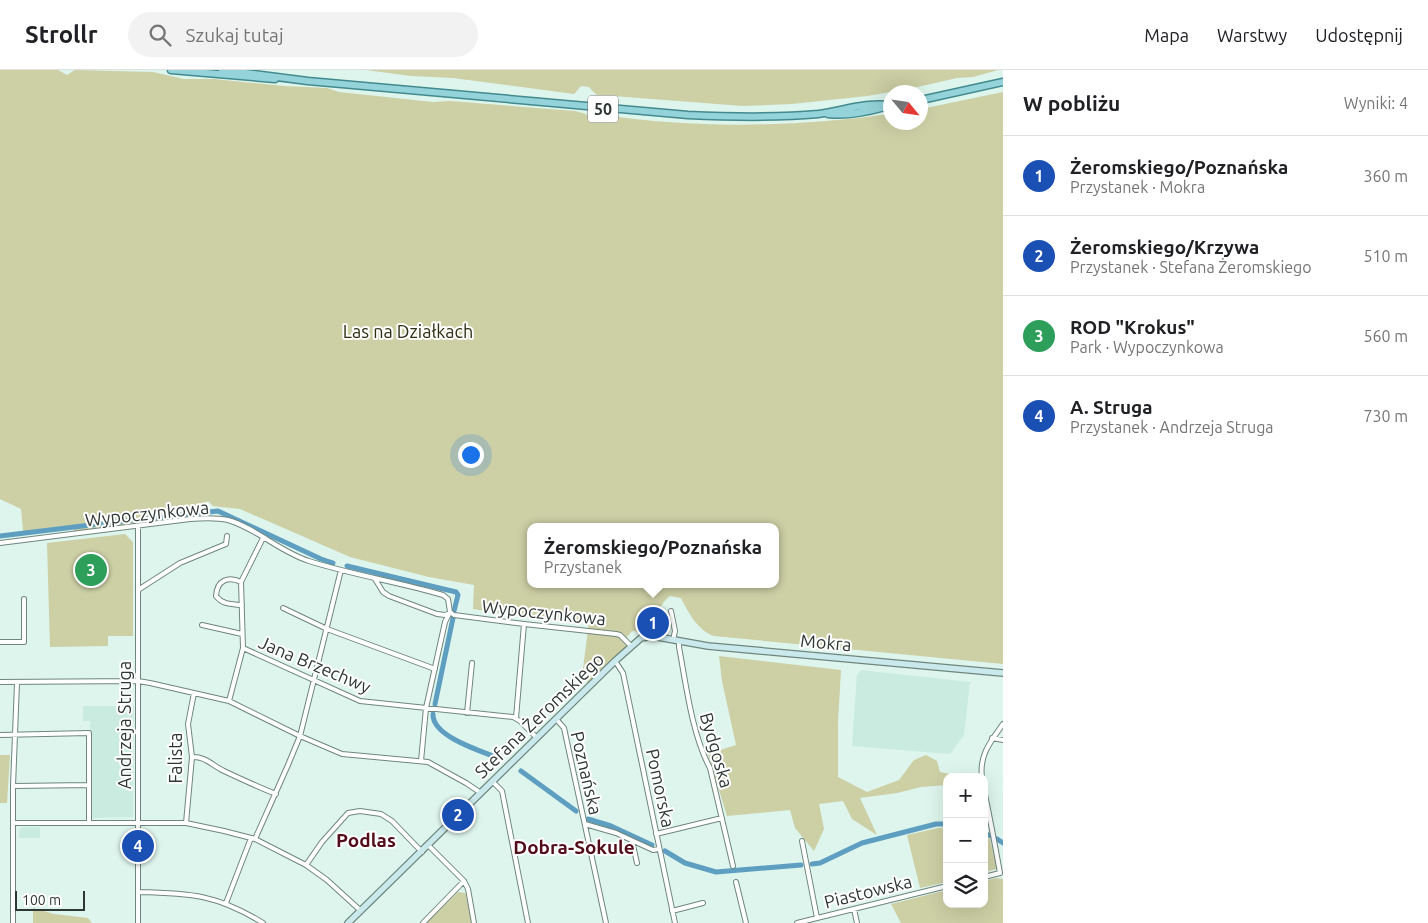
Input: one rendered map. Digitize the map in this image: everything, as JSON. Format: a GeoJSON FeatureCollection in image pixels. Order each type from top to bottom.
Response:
{"type":"FeatureCollection","features":[{"type":"Feature","properties":{"kind":"main road","name":"50"},"geometry":{"type":"LineString","coordinates":[[171,70],[267,80],[288,79]]}},
{"type":"Feature","properties":{"kind":"main road","name":"50"},"geometry":{"type":"LineString","coordinates":[[222,70],[288,79],[679,115],[748,117],[824,113],[837,115],[869,111],[883,107]]}},
{"type":"Feature","properties":{"kind":"main road"},"geometry":{"type":"LineString","coordinates":[[928,98],[1003,82]]}},
{"type":"Feature","properties":{"kind":"street","name":"Wypoczynkowa"},"geometry":{"type":"LineString","coordinates":[[0,543],[190,519],[213,518],[231,521],[249,529],[288,553],[304,559],[442,595],[448,600],[450,612]]}},
{"type":"Feature","properties":{"kind":"street","name":"Andrzeja Struga"},"geometry":{"type":"LineString","coordinates":[[138,526],[138,923]]}},
{"type":"Feature","properties":{"kind":"street"},"geometry":{"type":"LineString","coordinates":[[138,590],[180,563],[226,544],[227,536]]}},
{"type":"Feature","properties":{"kind":"street","name":"Jana Brzechwy"},"geometry":{"type":"LineString","coordinates":[[229,701],[243,648],[241,582],[263,538]]}},
{"type":"Feature","properties":{"kind":"street"},"geometry":{"type":"LineString","coordinates":[[226,903],[253,839],[276,794],[300,736],[341,570]]}},
{"type":"Feature","properties":{"kind":"street"},"geometry":{"type":"LineString","coordinates":[[241,582],[227,578],[220,582],[216,589],[216,596],[226,604],[242,605]]}},
{"type":"Feature","properties":{"kind":"street","name":"Wypoczynkowa"},"geometry":{"type":"LineString","coordinates":[[375,579],[383,592],[389,596],[437,614],[445,616],[450,612]]}},
{"type":"Feature","properties":{"kind":"street"},"geometry":{"type":"LineString","coordinates":[[0,642],[24,642],[24,598]]}},
{"type":"Feature","properties":{"kind":"street"},"geometry":{"type":"LineString","coordinates":[[283,608],[327,629],[435,669]]}},
{"type":"Feature","properties":{"kind":"street","name":"Bydgoska"},"geometry":{"type":"LineString","coordinates":[[671,611],[697,734],[704,759],[710,768],[734,866]]}},
{"type":"Feature","properties":{"kind":"street","name":"Wypoczynkowa"},"geometry":{"type":"LineString","coordinates":[[450,612],[458,616],[616,634],[620,635],[632,646]]}},
{"type":"Feature","properties":{"kind":"street"},"geometry":{"type":"LineString","coordinates":[[420,761],[426,708],[445,622],[450,612]]}},
{"type":"Feature","properties":{"kind":"street"},"geometry":{"type":"LineString","coordinates":[[524,624],[516,718],[537,738]]}},
{"type":"Feature","properties":{"kind":"street","name":"Jana Brzechwy"},"geometry":{"type":"LineString","coordinates":[[202,625],[242,634]]}},
{"type":"Feature","properties":{"kind":"street","name":"Mokra"},"geometry":{"type":"LineString","coordinates":[[647,636],[718,647],[1003,674]]}},
{"type":"Feature","properties":{"kind":"street","name":"Stefana Żeromskiego"},"geometry":{"type":"LineString","coordinates":[[348,923],[615,661],[647,636]]}},
{"type":"Feature","properties":{"kind":"street","name":"Jana Brzechwy"},"geometry":{"type":"LineString","coordinates":[[243,648],[314,682],[360,701],[516,718]]}},
{"type":"Feature","properties":{"kind":"street","name":"Pomorska"},"geometry":{"type":"LineString","coordinates":[[615,661],[623,673],[675,923]]}},
{"type":"Feature","properties":{"kind":"street"},"geometry":{"type":"LineString","coordinates":[[467,713],[472,663]]}},
{"type":"Feature","properties":{"kind":"street"},"geometry":{"type":"LineString","coordinates":[[0,682],[138,681],[229,701],[300,736],[342,754],[428,762],[466,782],[481,793]]}},
{"type":"Feature","properties":{"kind":"street"},"geometry":{"type":"LineString","coordinates":[[13,923],[13,786],[18,683]]}},
{"type":"Feature","properties":{"kind":"street","name":"Falista"},"geometry":{"type":"LineString","coordinates":[[186,822],[192,757],[188,724],[194,693]]}},
{"type":"Feature","properties":{"kind":"street","name":"Poznańska"},"geometry":{"type":"LineString","coordinates":[[556,719],[564,728],[606,923]]}},
{"type":"Feature","properties":{"kind":"street"},"geometry":{"type":"LineString","coordinates":[[982,773],[982,760],[992,738],[1003,724]]}},
{"type":"Feature","properties":{"kind":"street"},"geometry":{"type":"LineString","coordinates":[[0,735],[89,733],[89,822]]}},
{"type":"Feature","properties":{"kind":"street"},"geometry":{"type":"LineString","coordinates":[[992,738],[1003,740]]}},
{"type":"Feature","properties":{"kind":"street"},"geometry":{"type":"LineString","coordinates":[[192,757],[204,759],[221,770],[276,794]]}},
{"type":"Feature","properties":{"kind":"street"},"geometry":{"type":"LineString","coordinates":[[493,782],[502,791],[528,923]]}},
{"type":"Feature","properties":{"kind":"street"},"geometry":{"type":"LineString","coordinates":[[13,786],[89,785]]}},
{"type":"Feature","properties":{"kind":"street"},"geometry":{"type":"LineString","coordinates":[[988,806],[1000,874],[988,876]]}},
{"type":"Feature","properties":{"kind":"street"},"geometry":{"type":"LineString","coordinates":[[306,865],[322,842],[348,813],[360,811],[381,814],[392,821],[422,852]]}},
{"type":"Feature","properties":{"kind":"street"},"geometry":{"type":"LineString","coordinates":[[656,834],[722,818]]}},
{"type":"Feature","properties":{"kind":"street"},"geometry":{"type":"LineString","coordinates":[[14,823],[186,822],[253,839],[306,865],[327,880],[361,911]]}},
{"type":"Feature","properties":{"kind":"street"},"geometry":{"type":"LineString","coordinates":[[584,824],[607,830],[653,850],[659,849]]}},
{"type":"Feature","properties":{"kind":"street"},"geometry":{"type":"LineString","coordinates":[[632,841],[637,863]]}},
{"type":"Feature","properties":{"kind":"street"},"geometry":{"type":"LineString","coordinates":[[802,841],[817,918]]}},
{"type":"Feature","properties":{"kind":"street"},"geometry":{"type":"LineString","coordinates":[[428,845],[464,882],[468,890],[474,923]]}},
{"type":"Feature","properties":{"kind":"street"},"geometry":{"type":"LineString","coordinates":[[423,923],[464,882]]}},
{"type":"Feature","properties":{"kind":"street"},"geometry":{"type":"LineString","coordinates":[[736,882],[746,923]]}},
{"type":"Feature","properties":{"kind":"street","name":"Piastowska"},"geometry":{"type":"LineString","coordinates":[[796,923],[943,887]]}},
{"type":"Feature","properties":{"kind":"street"},"geometry":{"type":"LineString","coordinates":[[139,892],[192,894],[226,903],[263,923]]}},
{"type":"Feature","properties":{"kind":"street"},"geometry":{"type":"LineString","coordinates":[[672,910],[703,903]]}},
{"type":"Feature","properties":{"kind":"street"},"geometry":{"type":"LineString","coordinates":[[854,908],[857,923]]}},
{"type":"Feature","properties":{"kind":"shaded area"},"geometry":{"type":"Polygon","coordinates":[[[861,670],[970,682],[964,735],[950,754],[852,746],[857,675],[861,670]]]}},
{"type":"Feature","properties":{"kind":"shaded area"},"geometry":{"type":"Polygon","coordinates":[[[83,706],[134,706],[133,817],[90,818],[90,721],[83,721],[83,706]]]}},
{"type":"Feature","properties":{"kind":"shaded area"},"geometry":{"type":"Polygon","coordinates":[[[22,827],[40,827],[40,838],[19,838],[19,830],[22,827]]]}},
{"type":"Feature","properties":{"kind":"green space","name":"Las na Działkach"},"geometry":{"type":"Polygon","coordinates":[[[0,70],[58,70],[67,75],[75,70],[153,72],[184,79],[214,79],[327,88],[339,92],[433,102],[450,101],[575,111],[586,114],[589,118],[597,119],[603,115],[675,123],[782,124],[883,115],[883,130],[928,130],[928,108],[1003,92],[1003,664],[714,636],[708,634],[698,625],[681,598],[670,596],[647,628],[642,632],[632,631],[627,637],[630,643],[589,684],[582,676],[589,622],[531,618],[473,609],[474,585],[429,577],[350,557],[240,509],[213,506],[208,501],[195,507],[177,508],[176,514],[152,517],[154,522],[73,532],[76,526],[71,529],[25,535],[21,509],[0,499],[0,70]]]}},
{"type":"Feature","properties":{"kind":"green space"},"geometry":{"type":"Polygon","coordinates":[[[366,70],[998,70],[973,77],[957,78],[926,85],[883,85],[883,93],[867,96],[792,104],[743,106],[613,96],[602,97],[589,87],[581,86],[574,94],[453,78],[411,76],[366,70]]]}},
{"type":"Feature","properties":{"kind":"green space"},"geometry":{"type":"Polygon","coordinates":[[[125,534],[133,542],[133,636],[108,636],[108,646],[50,647],[47,543],[125,534]]]}},
{"type":"Feature","properties":{"kind":"green space"},"geometry":{"type":"Polygon","coordinates":[[[719,656],[841,670],[838,722],[838,777],[867,792],[899,780],[914,760],[926,755],[937,761],[940,772],[945,773],[943,773],[943,785],[921,787],[897,793],[860,798],[877,835],[852,819],[843,801],[819,804],[824,829],[814,851],[795,828],[790,810],[727,816],[708,754],[736,745],[722,681],[719,656]]]}},
{"type":"Feature","properties":{"kind":"green space"},"geometry":{"type":"Polygon","coordinates":[[[0,755],[10,755],[7,803],[0,803],[0,755]]]}},
{"type":"Feature","properties":{"kind":"green space"},"geometry":{"type":"Polygon","coordinates":[[[943,828],[943,883],[920,888],[907,835],[943,828]]]}},
{"type":"Feature","properties":{"kind":"green space"},"geometry":{"type":"Polygon","coordinates":[[[988,838],[990,839],[997,869],[988,871],[988,838]]]}},
{"type":"Feature","properties":{"kind":"green space"},"geometry":{"type":"Polygon","coordinates":[[[1003,879],[1003,923],[901,923],[891,904],[943,891],[943,908],[988,908],[988,880],[1003,879]]]}},
{"type":"Feature","properties":{"kind":"green space"},"geometry":{"type":"Polygon","coordinates":[[[458,892],[465,893],[466,895],[472,923],[426,923],[458,892]]]}},
{"type":"Feature","properties":{"kind":"green space"},"geometry":{"type":"Polygon","coordinates":[[[33,908],[54,914],[88,918],[92,923],[33,923],[33,908]]]}},
{"type":"Feature","properties":{"kind":"waterway"},"geometry":{"type":"LineString","coordinates":[[145,519],[218,511],[333,563]]}},
{"type":"Feature","properties":{"kind":"waterway"},"geometry":{"type":"LineString","coordinates":[[0,536],[132,520]]}},
{"type":"Feature","properties":{"kind":"waterway"},"geometry":{"type":"LineString","coordinates":[[347,566],[456,592],[458,595],[454,611]]}},
{"type":"Feature","properties":{"kind":"waterway"},"geometry":{"type":"LineString","coordinates":[[435,704],[453,618]]}},
{"type":"Feature","properties":{"kind":"waterway"},"geometry":{"type":"LineString","coordinates":[[433,714],[435,722],[441,730],[450,736],[472,748],[501,759]]}},
{"type":"Feature","properties":{"kind":"waterway"},"geometry":{"type":"LineString","coordinates":[[521,771],[576,811]]}},
{"type":"Feature","properties":{"kind":"waterway"},"geometry":{"type":"LineString","coordinates":[[588,819],[611,826],[652,845]]}},
{"type":"Feature","properties":{"kind":"waterway"},"geometry":{"type":"LineString","coordinates":[[812,864],[820,863],[862,843],[936,824],[943,824]]}},
{"type":"Feature","properties":{"kind":"waterway"},"geometry":{"type":"LineString","coordinates":[[997,839],[1003,843]]}},
{"type":"Feature","properties":{"kind":"waterway"},"geometry":{"type":"LineString","coordinates":[[665,851],[685,863],[716,872],[801,865]]}},
{"type":"Feature","properties":{"kind":"place","name":"ROD \"Krokus\""},"geometry":{"type":"Point","coordinates":[91,570]}},
{"type":"Feature","properties":{"kind":"place","name":"Żeromskiego/Poznańska"},"geometry":{"type":"Point","coordinates":[653,623]}},
{"type":"Feature","properties":{"kind":"place","name":"Żeromskiego/Krzywa"},"geometry":{"type":"Point","coordinates":[458,815]}},
{"type":"Feature","properties":{"kind":"place","name":"A. Struga"},"geometry":{"type":"Point","coordinates":[138,846]}},
{"type":"Feature","properties":{"kind":"district","name":"Podlas"},"geometry":{"type":"Point","coordinates":[366,840]}},
{"type":"Feature","properties":{"kind":"district","name":"Dobra-Sokule"},"geometry":{"type":"Point","coordinates":[574,847]}}]}
